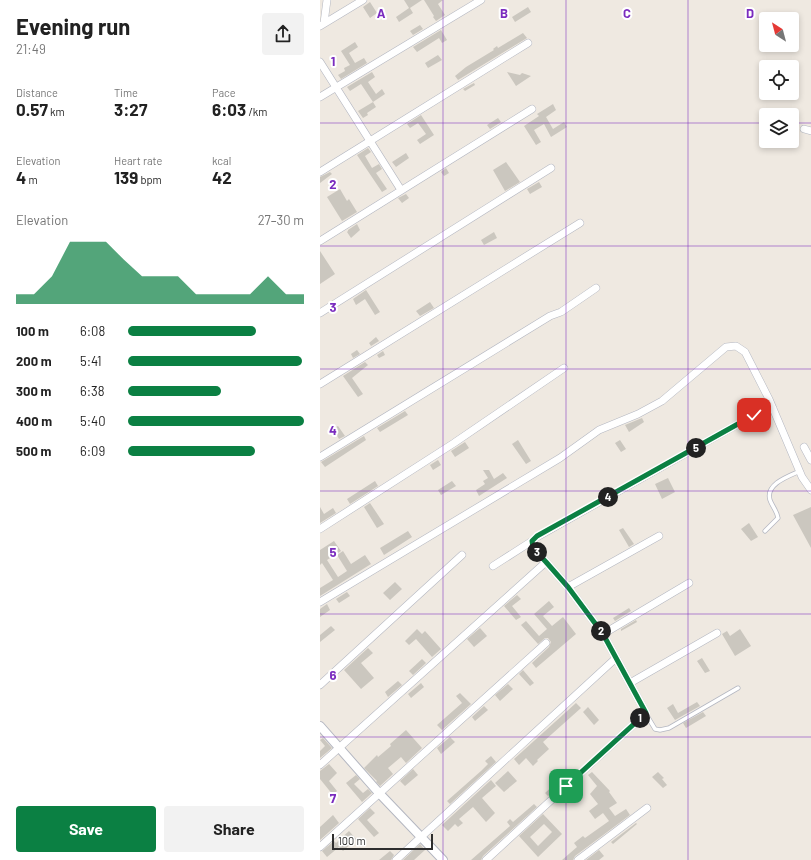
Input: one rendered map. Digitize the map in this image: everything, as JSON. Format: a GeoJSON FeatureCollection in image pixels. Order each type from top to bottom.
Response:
{"type":"FeatureCollection","features":[{"type":"Feature","properties":{"kind":"street"},"geometry":{"type":"LineString","coordinates":[[322,25],[327,0]]}},
{"type":"Feature","properties":{"kind":"street"},"geometry":{"type":"LineString","coordinates":[[322,25],[363,0]]}},
{"type":"Feature","properties":{"kind":"street"},"geometry":{"type":"LineString","coordinates":[[320,97],[480,0]]}},
{"type":"Feature","properties":{"kind":"street"},"geometry":{"type":"LineString","coordinates":[[320,172],[528,43]]}},
{"type":"Feature","properties":{"kind":"street"},"geometry":{"type":"LineString","coordinates":[[320,62],[401,190]]}},
{"type":"Feature","properties":{"kind":"street"},"geometry":{"type":"LineString","coordinates":[[320,241],[532,109]]}},
{"type":"Feature","properties":{"kind":"street"},"geometry":{"type":"LineString","coordinates":[[804,129],[811,131]]}},
{"type":"Feature","properties":{"kind":"street"},"geometry":{"type":"LineString","coordinates":[[320,313],[551,168]]}},
{"type":"Feature","properties":{"kind":"street"},"geometry":{"type":"LineString","coordinates":[[320,384],[580,223]]}},
{"type":"Feature","properties":{"kind":"street"},"geometry":{"type":"LineString","coordinates":[[320,457],[550,316],[561,312],[596,288]]}},
{"type":"Feature","properties":{"kind":"street"},"geometry":{"type":"LineString","coordinates":[[320,602],[560,458],[600,430],[638,414],[662,401],[726,347],[736,346],[745,352],[769,399],[800,471],[811,490]]}},
{"type":"Feature","properties":{"kind":"street"},"geometry":{"type":"LineString","coordinates":[[320,528],[454,443],[564,368]]}},
{"type":"Feature","properties":{"kind":"street"},"geometry":{"type":"LineString","coordinates":[[493,566],[532,541],[537,536],[754,415],[773,408]]}},
{"type":"Feature","properties":{"kind":"street"},"geometry":{"type":"LineString","coordinates":[[804,447],[811,460]]}},
{"type":"Feature","properties":{"kind":"street"},"geometry":{"type":"LineString","coordinates":[[568,587],[659,536]]}},
{"type":"Feature","properties":{"kind":"street"},"geometry":{"type":"LineString","coordinates":[[486,860],[646,713],[603,634],[568,587],[533,548],[532,541]]}},
{"type":"Feature","properties":{"kind":"street"},"geometry":{"type":"LineString","coordinates":[[320,685],[462,555]]}},
{"type":"Feature","properties":{"kind":"street"},"geometry":{"type":"LineString","coordinates":[[320,765],[546,562]]}},
{"type":"Feature","properties":{"kind":"street"},"geometry":{"type":"LineString","coordinates":[[603,634],[689,583]]}},
{"type":"Feature","properties":{"kind":"street"},"geometry":{"type":"LineString","coordinates":[[630,683],[717,633]]}},
{"type":"Feature","properties":{"kind":"street"},"geometry":{"type":"LineString","coordinates":[[320,847],[546,643]]}},
{"type":"Feature","properties":{"kind":"street"},"geometry":{"type":"LineString","coordinates":[[396,860],[616,658]]}},
{"type":"Feature","properties":{"kind":"street"},"geometry":{"type":"LineString","coordinates":[[320,726],[379,793],[443,860]]}},
{"type":"Feature","properties":{"kind":"street"},"geometry":{"type":"LineString","coordinates":[[578,860],[646,808]]}},
{"type":"Feature","properties":{"kind":"lane"},"geometry":{"type":"LineString","coordinates":[[765,531],[778,518],[770,499],[770,491],[783,479],[800,471]]}},
{"type":"Feature","properties":{"kind":"lane"},"geometry":{"type":"LineString","coordinates":[[646,713],[655,729],[660,730],[669,728],[738,688]]}},
{"type":"Feature","properties":{"kind":"building"},"geometry":{"type":"Polygon","coordinates":[[[404,0],[422,0],[410,8],[413,13],[399,22],[396,17],[409,8],[404,0]]]}},
{"type":"Feature","properties":{"kind":"building"},"geometry":{"type":"Polygon","coordinates":[[[424,0],[443,0],[438,4],[445,15],[436,21],[424,0]]]}},
{"type":"Feature","properties":{"kind":"building"},"geometry":{"type":"Polygon","coordinates":[[[370,2],[377,13],[370,18],[363,7],[370,2]]]}},
{"type":"Feature","properties":{"kind":"building"},"geometry":{"type":"Polygon","coordinates":[[[528,7],[531,12],[515,22],[512,17],[528,7]]]}},
{"type":"Feature","properties":{"kind":"building"},"geometry":{"type":"Polygon","coordinates":[[[420,25],[423,29],[413,35],[410,31],[420,25]]]}},
{"type":"Feature","properties":{"kind":"building"},"geometry":{"type":"Polygon","coordinates":[[[441,30],[447,40],[442,43],[439,38],[417,52],[413,47],[441,30]]]}},
{"type":"Feature","properties":{"kind":"building"},"geometry":{"type":"Polygon","coordinates":[[[523,33],[527,38],[458,80],[455,76],[466,67],[494,50],[493,49],[497,46],[498,48],[523,33]]]}},
{"type":"Feature","properties":{"kind":"building"},"geometry":{"type":"Polygon","coordinates":[[[355,42],[358,47],[349,53],[355,63],[364,58],[367,63],[341,79],[338,75],[345,71],[344,68],[350,65],[341,51],[355,42]]]}},
{"type":"Feature","properties":{"kind":"building"},"geometry":{"type":"Polygon","coordinates":[[[438,55],[442,60],[428,68],[425,63],[438,55]]]}},
{"type":"Feature","properties":{"kind":"building"},"geometry":{"type":"Polygon","coordinates":[[[372,72],[375,77],[368,82],[376,94],[382,89],[385,94],[373,102],[361,84],[350,91],[347,87],[372,72]]]}},
{"type":"Feature","properties":{"kind":"building"},"geometry":{"type":"Polygon","coordinates":[[[507,72],[520,75],[522,73],[531,76],[516,86],[507,72]]]}},
{"type":"Feature","properties":{"kind":"building"},"geometry":{"type":"Polygon","coordinates":[[[474,83],[475,85],[465,91],[463,89],[474,83]]]}},
{"type":"Feature","properties":{"kind":"building"},"geometry":{"type":"Polygon","coordinates":[[[373,102],[376,107],[367,113],[368,115],[363,118],[358,111],[373,102]]]}},
{"type":"Feature","properties":{"kind":"building"},"geometry":{"type":"Polygon","coordinates":[[[553,104],[556,110],[546,117],[553,129],[564,122],[567,127],[551,137],[544,124],[534,130],[541,142],[536,145],[524,126],[539,116],[537,114],[553,104]]]}},
{"type":"Feature","properties":{"kind":"building"},"geometry":{"type":"Polygon","coordinates":[[[421,115],[434,135],[420,144],[417,140],[426,134],[418,123],[410,128],[407,124],[421,115]]]}},
{"type":"Feature","properties":{"kind":"building"},"geometry":{"type":"Polygon","coordinates":[[[498,118],[501,122],[490,129],[487,125],[498,118]]]}},
{"type":"Feature","properties":{"kind":"building"},"geometry":{"type":"Polygon","coordinates":[[[368,148],[371,152],[365,156],[372,168],[379,164],[382,169],[376,173],[387,189],[382,192],[357,155],[368,148]]]}},
{"type":"Feature","properties":{"kind":"building"},"geometry":{"type":"Polygon","coordinates":[[[406,153],[409,158],[396,167],[392,162],[406,153]]]}},
{"type":"Feature","properties":{"kind":"building"},"geometry":{"type":"Polygon","coordinates":[[[506,162],[520,182],[505,191],[493,170],[506,162]]]}},
{"type":"Feature","properties":{"kind":"building"},"geometry":{"type":"Polygon","coordinates":[[[446,168],[449,173],[444,176],[441,172],[446,168]]]}},
{"type":"Feature","properties":{"kind":"building"},"geometry":{"type":"Polygon","coordinates":[[[330,172],[332,174],[320,183],[320,177],[330,172]]]}},
{"type":"Feature","properties":{"kind":"building"},"geometry":{"type":"Polygon","coordinates":[[[539,182],[542,187],[530,194],[527,189],[539,182]]]}},
{"type":"Feature","properties":{"kind":"building"},"geometry":{"type":"Polygon","coordinates":[[[340,189],[347,201],[349,199],[357,212],[342,221],[327,197],[340,189]]]}},
{"type":"Feature","properties":{"kind":"building"},"geometry":{"type":"Polygon","coordinates":[[[406,194],[409,198],[402,203],[398,198],[406,194]]]}},
{"type":"Feature","properties":{"kind":"building"},"geometry":{"type":"Polygon","coordinates":[[[357,224],[360,230],[351,238],[347,232],[357,224]]]}},
{"type":"Feature","properties":{"kind":"building"},"geometry":{"type":"Polygon","coordinates":[[[494,232],[497,238],[484,245],[481,240],[494,232]]]}},
{"type":"Feature","properties":{"kind":"building"},"geometry":{"type":"Polygon","coordinates":[[[320,251],[335,274],[320,284],[320,251]]]}},
{"type":"Feature","properties":{"kind":"building"},"geometry":{"type":"Polygon","coordinates":[[[366,290],[380,312],[375,315],[365,299],[356,305],[353,299],[366,290]]]}},
{"type":"Feature","properties":{"kind":"building"},"geometry":{"type":"Polygon","coordinates":[[[430,302],[434,308],[420,316],[416,311],[430,302]]]}},
{"type":"Feature","properties":{"kind":"building"},"geometry":{"type":"Polygon","coordinates":[[[376,337],[379,341],[371,346],[369,343],[376,337]]]}},
{"type":"Feature","properties":{"kind":"building"},"geometry":{"type":"Polygon","coordinates":[[[357,350],[360,354],[353,358],[351,354],[357,350]]]}},
{"type":"Feature","properties":{"kind":"building"},"geometry":{"type":"Polygon","coordinates":[[[383,351],[385,355],[379,358],[377,355],[383,351]]]}},
{"type":"Feature","properties":{"kind":"building"},"geometry":{"type":"Polygon","coordinates":[[[365,362],[368,365],[352,378],[363,394],[358,397],[343,376],[365,362]]]}},
{"type":"Feature","properties":{"kind":"building"},"geometry":{"type":"Polygon","coordinates":[[[405,411],[408,415],[380,432],[377,428],[405,411]]]}},
{"type":"Feature","properties":{"kind":"building"},"geometry":{"type":"Polygon","coordinates":[[[642,418],[644,422],[629,432],[625,425],[642,418]]]}},
{"type":"Feature","properties":{"kind":"building"},"geometry":{"type":"Polygon","coordinates":[[[338,426],[345,436],[339,439],[333,429],[338,426]]]}},
{"type":"Feature","properties":{"kind":"building"},"geometry":{"type":"Polygon","coordinates":[[[364,436],[366,440],[325,467],[321,462],[364,436]]]}},
{"type":"Feature","properties":{"kind":"building"},"geometry":{"type":"Polygon","coordinates":[[[518,440],[531,461],[526,464],[512,444],[518,440]]]}},
{"type":"Feature","properties":{"kind":"building"},"geometry":{"type":"Polygon","coordinates":[[[620,440],[626,449],[621,452],[615,443],[620,440]]]}},
{"type":"Feature","properties":{"kind":"building"},"geometry":{"type":"Polygon","coordinates":[[[465,442],[469,448],[455,457],[451,451],[465,442]]]}},
{"type":"Feature","properties":{"kind":"building"},"geometry":{"type":"Polygon","coordinates":[[[438,460],[441,465],[433,470],[430,465],[438,460]]]}},
{"type":"Feature","properties":{"kind":"building"},"geometry":{"type":"Polygon","coordinates":[[[483,470],[489,470],[494,479],[503,473],[507,478],[479,496],[476,490],[485,484],[483,481],[488,478],[483,470]]]}},
{"type":"Feature","properties":{"kind":"building"},"geometry":{"type":"Polygon","coordinates":[[[668,478],[675,492],[662,499],[655,484],[668,478]]]}},
{"type":"Feature","properties":{"kind":"building"},"geometry":{"type":"Polygon","coordinates":[[[375,481],[378,486],[350,504],[347,499],[375,481]]]}},
{"type":"Feature","properties":{"kind":"building"},"geometry":{"type":"Polygon","coordinates":[[[452,481],[456,486],[441,495],[438,490],[452,481]]]}},
{"type":"Feature","properties":{"kind":"building"},"geometry":{"type":"Polygon","coordinates":[[[370,503],[384,524],[377,528],[364,507],[370,503]]]}},
{"type":"Feature","properties":{"kind":"building"},"geometry":{"type":"Polygon","coordinates":[[[320,507],[324,514],[333,508],[336,513],[320,523],[320,507]]]}},
{"type":"Feature","properties":{"kind":"building"},"geometry":{"type":"Polygon","coordinates":[[[811,507],[811,548],[793,515],[811,507]]]}},
{"type":"Feature","properties":{"kind":"building"},"geometry":{"type":"Polygon","coordinates":[[[749,523],[758,537],[751,541],[741,529],[749,523]]]}},
{"type":"Feature","properties":{"kind":"building"},"geometry":{"type":"Polygon","coordinates":[[[623,528],[634,544],[629,547],[619,530],[623,528]]]}},
{"type":"Feature","properties":{"kind":"building"},"geometry":{"type":"Polygon","coordinates":[[[408,531],[412,537],[384,555],[380,548],[408,531]]]}},
{"type":"Feature","properties":{"kind":"building"},"geometry":{"type":"Polygon","coordinates":[[[334,541],[341,551],[327,560],[338,577],[347,571],[337,555],[343,551],[351,564],[365,555],[371,564],[320,596],[320,588],[333,580],[322,563],[320,565],[320,550],[334,541]]]}},
{"type":"Feature","properties":{"kind":"building"},"geometry":{"type":"Polygon","coordinates":[[[395,582],[402,589],[390,600],[383,593],[395,582]]]}},
{"type":"Feature","properties":{"kind":"building"},"geometry":{"type":"Polygon","coordinates":[[[347,592],[350,596],[339,603],[336,599],[347,592]]]}},
{"type":"Feature","properties":{"kind":"building"},"geometry":{"type":"Polygon","coordinates":[[[517,595],[521,599],[512,606],[521,617],[516,620],[504,606],[517,595]]]}},
{"type":"Feature","properties":{"kind":"building"},"geometry":{"type":"Polygon","coordinates":[[[549,601],[554,607],[543,616],[552,626],[563,617],[576,634],[536,668],[532,663],[549,647],[551,642],[548,638],[545,638],[538,644],[521,625],[526,621],[539,636],[547,629],[534,614],[549,601]]]}},
{"type":"Feature","properties":{"kind":"building"},"geometry":{"type":"Polygon","coordinates":[[[327,604],[330,610],[320,617],[320,609],[327,604]]]}},
{"type":"Feature","properties":{"kind":"building"},"geometry":{"type":"Polygon","coordinates":[[[629,608],[631,611],[615,621],[613,618],[629,608]]]}},
{"type":"Feature","properties":{"kind":"building"},"geometry":{"type":"Polygon","coordinates":[[[636,620],[637,622],[621,631],[621,629],[636,620]]]}},
{"type":"Feature","properties":{"kind":"building"},"geometry":{"type":"Polygon","coordinates":[[[331,626],[335,630],[320,642],[320,635],[331,626]]]}},
{"type":"Feature","properties":{"kind":"building"},"geometry":{"type":"Polygon","coordinates":[[[480,628],[487,636],[474,647],[467,639],[480,628]]]}},
{"type":"Feature","properties":{"kind":"building"},"geometry":{"type":"Polygon","coordinates":[[[417,629],[422,634],[425,631],[441,649],[432,657],[416,639],[409,645],[405,641],[417,629]]]}},
{"type":"Feature","properties":{"kind":"building"},"geometry":{"type":"Polygon","coordinates":[[[740,629],[751,646],[735,656],[722,634],[727,631],[730,636],[740,629]]]}},
{"type":"Feature","properties":{"kind":"building"},"geometry":{"type":"Polygon","coordinates":[[[368,648],[373,653],[361,663],[374,678],[361,689],[344,670],[368,648]]]}},
{"type":"Feature","properties":{"kind":"building"},"geometry":{"type":"Polygon","coordinates":[[[702,658],[710,671],[705,673],[697,661],[702,658]]]}},
{"type":"Feature","properties":{"kind":"building"},"geometry":{"type":"Polygon","coordinates":[[[422,659],[426,663],[413,675],[409,671],[422,659]]]}},
{"type":"Feature","properties":{"kind":"building"},"geometry":{"type":"Polygon","coordinates":[[[523,670],[534,683],[530,686],[519,674],[523,670]]]}},
{"type":"Feature","properties":{"kind":"building"},"geometry":{"type":"Polygon","coordinates":[[[398,681],[402,685],[388,697],[385,692],[398,681]]]}},
{"type":"Feature","properties":{"kind":"building"},"geometry":{"type":"Polygon","coordinates":[[[421,683],[424,687],[411,698],[408,694],[421,683]]]}},
{"type":"Feature","properties":{"kind":"building"},"geometry":{"type":"Polygon","coordinates":[[[508,684],[513,689],[500,701],[495,695],[508,684]]]}},
{"type":"Feature","properties":{"kind":"building"},"geometry":{"type":"Polygon","coordinates":[[[460,693],[471,704],[442,730],[437,725],[462,703],[456,696],[460,693]]]}},
{"type":"Feature","properties":{"kind":"building"},"geometry":{"type":"Polygon","coordinates":[[[697,702],[700,706],[675,720],[667,708],[673,704],[678,713],[697,702]]]}},
{"type":"Feature","properties":{"kind":"building"},"geometry":{"type":"Polygon","coordinates":[[[576,703],[581,708],[543,742],[549,749],[537,760],[538,761],[533,766],[526,758],[519,765],[514,759],[576,703]]]}},
{"type":"Feature","properties":{"kind":"building"},"geometry":{"type":"Polygon","coordinates":[[[484,706],[488,710],[475,721],[472,717],[484,706]]]}},
{"type":"Feature","properties":{"kind":"building"},"geometry":{"type":"Polygon","coordinates":[[[588,707],[599,720],[594,725],[583,712],[588,707]]]}},
{"type":"Feature","properties":{"kind":"building"},"geometry":{"type":"Polygon","coordinates":[[[703,712],[706,716],[686,728],[683,723],[703,712]]]}},
{"type":"Feature","properties":{"kind":"building"},"geometry":{"type":"Polygon","coordinates":[[[406,730],[422,748],[406,763],[401,757],[388,768],[393,774],[380,786],[364,768],[377,755],[378,757],[391,746],[390,744],[406,730]]]}},
{"type":"Feature","properties":{"kind":"building"},"geometry":{"type":"Polygon","coordinates":[[[450,737],[455,742],[441,754],[437,748],[450,737]]]}},
{"type":"Feature","properties":{"kind":"building"},"geometry":{"type":"Polygon","coordinates":[[[323,738],[332,748],[320,758],[320,751],[325,746],[320,740],[323,738]]]}},
{"type":"Feature","properties":{"kind":"building"},"geometry":{"type":"Polygon","coordinates":[[[491,756],[496,762],[450,804],[447,801],[488,764],[485,761],[491,756]]]}},
{"type":"Feature","properties":{"kind":"building"},"geometry":{"type":"Polygon","coordinates":[[[329,764],[337,773],[329,781],[337,791],[333,795],[320,779],[320,771],[329,764]]]}},
{"type":"Feature","properties":{"kind":"building"},"geometry":{"type":"Polygon","coordinates":[[[413,769],[418,775],[405,786],[400,781],[413,769]]]}},
{"type":"Feature","properties":{"kind":"building"},"geometry":{"type":"Polygon","coordinates":[[[508,771],[517,781],[504,792],[495,783],[508,771]]]}},
{"type":"Feature","properties":{"kind":"building"},"geometry":{"type":"Polygon","coordinates":[[[592,772],[610,791],[609,792],[617,803],[609,808],[615,816],[626,809],[630,815],[575,856],[573,860],[562,860],[577,847],[574,843],[583,836],[585,838],[609,821],[603,813],[595,819],[589,811],[598,804],[590,794],[597,786],[588,775],[592,772]]]}},
{"type":"Feature","properties":{"kind":"building"},"geometry":{"type":"Polygon","coordinates":[[[658,772],[664,778],[662,779],[667,785],[663,788],[652,777],[658,772]]]}},
{"type":"Feature","properties":{"kind":"building"},"geometry":{"type":"Polygon","coordinates":[[[356,775],[360,779],[354,784],[363,793],[368,789],[372,793],[362,802],[346,783],[356,775]]]}},
{"type":"Feature","properties":{"kind":"building"},"geometry":{"type":"Polygon","coordinates":[[[491,780],[496,786],[482,798],[495,813],[486,822],[473,807],[459,819],[463,823],[458,827],[455,824],[448,831],[442,825],[491,780]]]}},
{"type":"Feature","properties":{"kind":"building"},"geometry":{"type":"Polygon","coordinates":[[[558,781],[561,784],[548,796],[545,793],[558,781]]]}},
{"type":"Feature","properties":{"kind":"building"},"geometry":{"type":"Polygon","coordinates":[[[534,804],[537,807],[483,856],[481,860],[471,860],[510,826],[507,822],[510,819],[513,822],[534,804]]]}},
{"type":"Feature","properties":{"kind":"building"},"geometry":{"type":"Polygon","coordinates":[[[370,808],[375,813],[367,820],[379,833],[374,837],[358,819],[370,808]]]}},
{"type":"Feature","properties":{"kind":"building"},"geometry":{"type":"Polygon","coordinates":[[[543,814],[562,834],[538,857],[519,836],[543,814]],[[544,824],[530,837],[538,846],[552,832],[544,824]]]}},
{"type":"Feature","properties":{"kind":"building"},"geometry":{"type":"Polygon","coordinates":[[[333,815],[339,823],[320,840],[320,827],[333,815]]]}},
{"type":"Feature","properties":{"kind":"building"},"geometry":{"type":"Polygon","coordinates":[[[636,823],[637,824],[613,844],[611,842],[636,823]]]}},
{"type":"Feature","properties":{"kind":"building"},"geometry":{"type":"Polygon","coordinates":[[[349,831],[356,839],[343,851],[339,847],[327,857],[322,851],[334,841],[336,843],[349,831]]]}},
{"type":"Feature","properties":{"kind":"building"},"geometry":{"type":"Polygon","coordinates":[[[420,844],[425,850],[414,860],[403,860],[420,844]]]}},
{"type":"Feature","properties":{"kind":"building"},"geometry":{"type":"Polygon","coordinates":[[[599,850],[604,856],[599,860],[586,860],[599,850]]]}},
{"type":"Feature","properties":{"kind":"building"},"geometry":{"type":"Polygon","coordinates":[[[390,851],[394,855],[391,860],[379,860],[390,851]]]}},
{"type":"Feature","properties":{"kind":"route"},"geometry":{"type":"LineString","coordinates":[[566,786],[646,713],[603,634],[568,587],[533,548],[532,541],[537,536],[754,415]]}}]}
